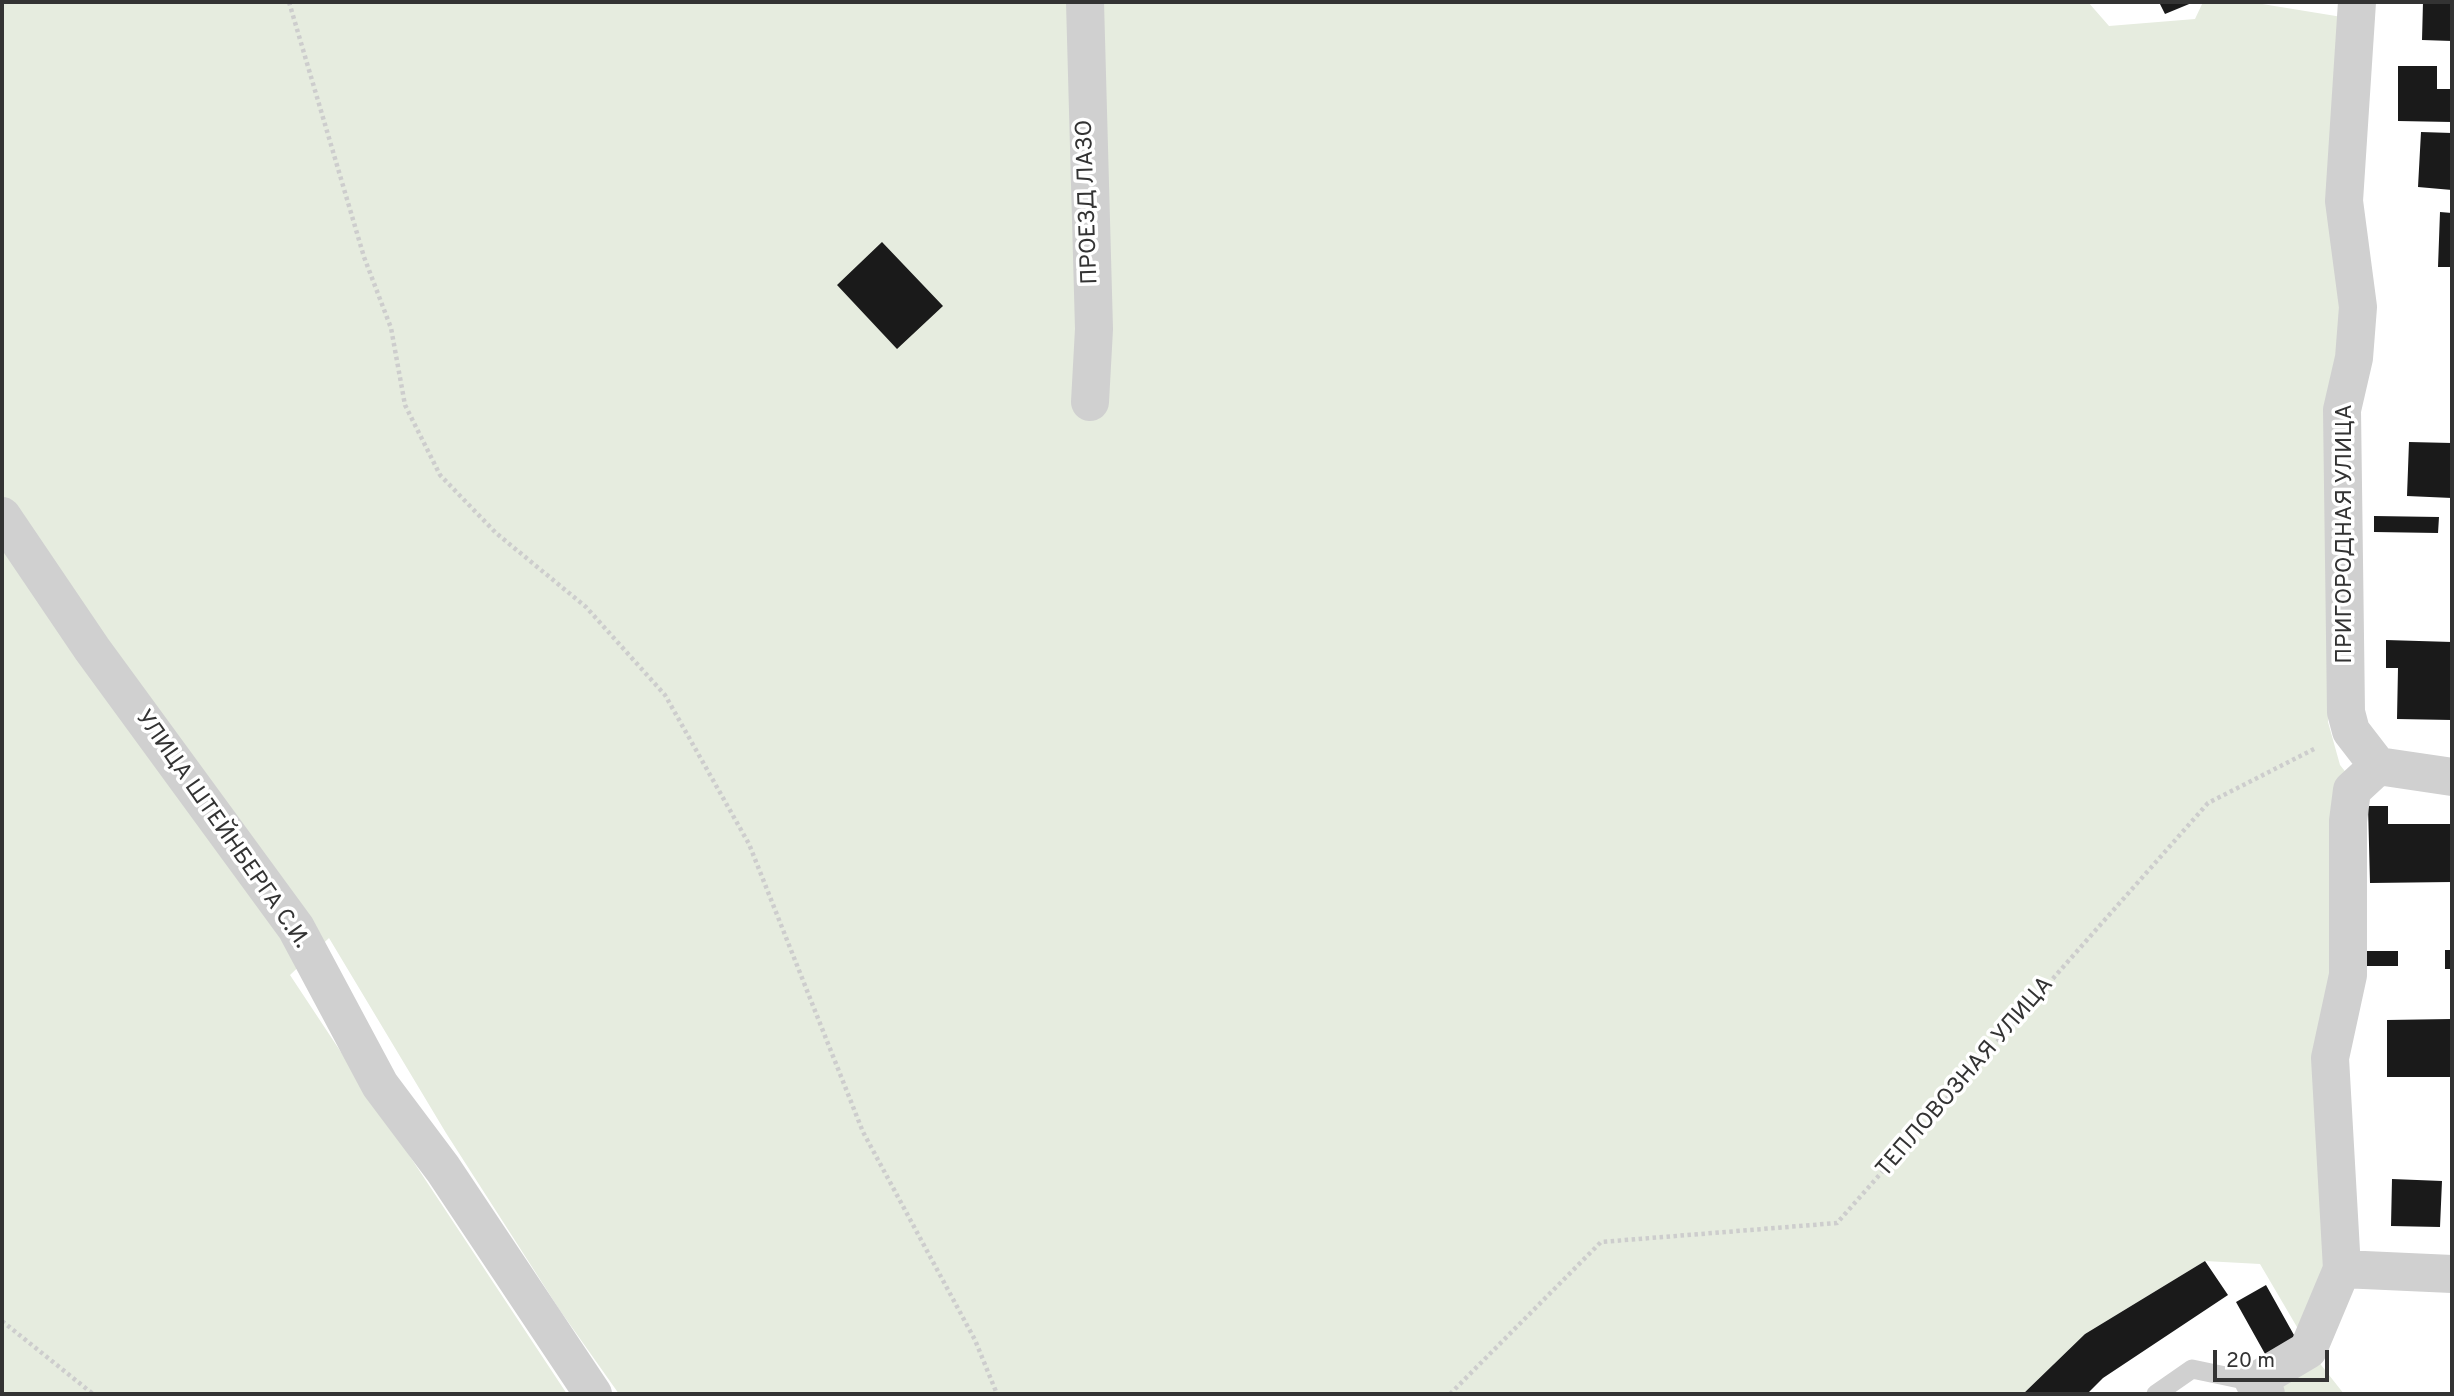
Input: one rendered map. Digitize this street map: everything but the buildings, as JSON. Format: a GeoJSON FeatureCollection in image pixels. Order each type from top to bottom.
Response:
{"type":"FeatureCollection","features":[{"type":"Feature","properties":{"kind":"street","name":"ПРОЕЗД ЛАЗО"},"geometry":{"type":"LineString","coordinates":[[1085,2],[1094,329],[1090,402]]}},
{"type":"Feature","properties":{"kind":"street","name":"ПРИГОРОДНАЯ УЛИЦА"},"geometry":{"type":"LineString","coordinates":[[2351,731],[2346,712],[2342,410],[2354,358],[2358,307],[2344,201],[2357,2]]}},
{"type":"Feature","properties":{"kind":"street","name":"УЛИЦА ШТЕЙНБЕРГА С.И."},"geometry":{"type":"LineString","coordinates":[[2,516],[92,649],[296,928],[380,1085],[443,1169],[593,1394]]}},
{"type":"Feature","properties":{"kind":"street"},"geometry":{"type":"LineString","coordinates":[[2351,731],[2378,765],[2452,777]]}},
{"type":"Feature","properties":{"kind":"street"},"geometry":{"type":"LineString","coordinates":[[2260,1388],[2308,1350],[2342,1269],[2330,1058],[2348,975],[2348,821],[2352,790],[2378,765]]}},
{"type":"Feature","properties":{"kind":"street"},"geometry":{"type":"LineString","coordinates":[[2342,1269],[2452,1274]]}},
{"type":"Feature","properties":{"kind":"lane"},"geometry":{"type":"LineString","coordinates":[[2156,1394],[2192,1369],[2260,1388]]}},
{"type":"Feature","properties":{"kind":"path"},"geometry":{"type":"LineString","coordinates":[[289,2],[364,257],[391,328],[405,405],[440,475],[496,533],[586,607],[665,695],[749,844],[863,1132],[975,1340],[997,1394]]}},
{"type":"Feature","properties":{"kind":"path","name":"ТЕПЛОВОЗНАЯ УЛИЦА"},"geometry":{"type":"LineString","coordinates":[[1450,1394],[1601,1242],[1837,1223],[2207,803],[2351,731]]}},
{"type":"Feature","properties":{"kind":"path"},"geometry":{"type":"LineString","coordinates":[[2,1321],[93,1394]]}},
{"type":"Feature","properties":{"kind":"shaded area"},"geometry":{"type":"Polygon","coordinates":[[[2,2],[2088,2],[2109,26],[2195,19],[2203,2],[2250,2],[2342,17],[2345,308],[2328,722],[2340,765],[2348,775],[2330,1255],[2314,1356],[2260,1264],[2205,1261],[2085,1334],[2023,1394],[619,1394],[559,1309],[446,1133],[329,938],[290,975],[567,1394],[2,1394],[2,2]]]}},
{"type":"Feature","properties":{"kind":"shaded area"},"geometry":{"type":"Polygon","coordinates":[[[2314,1356],[2344,1394],[2279,1394],[2275,1390],[2314,1356]]]}}]}
